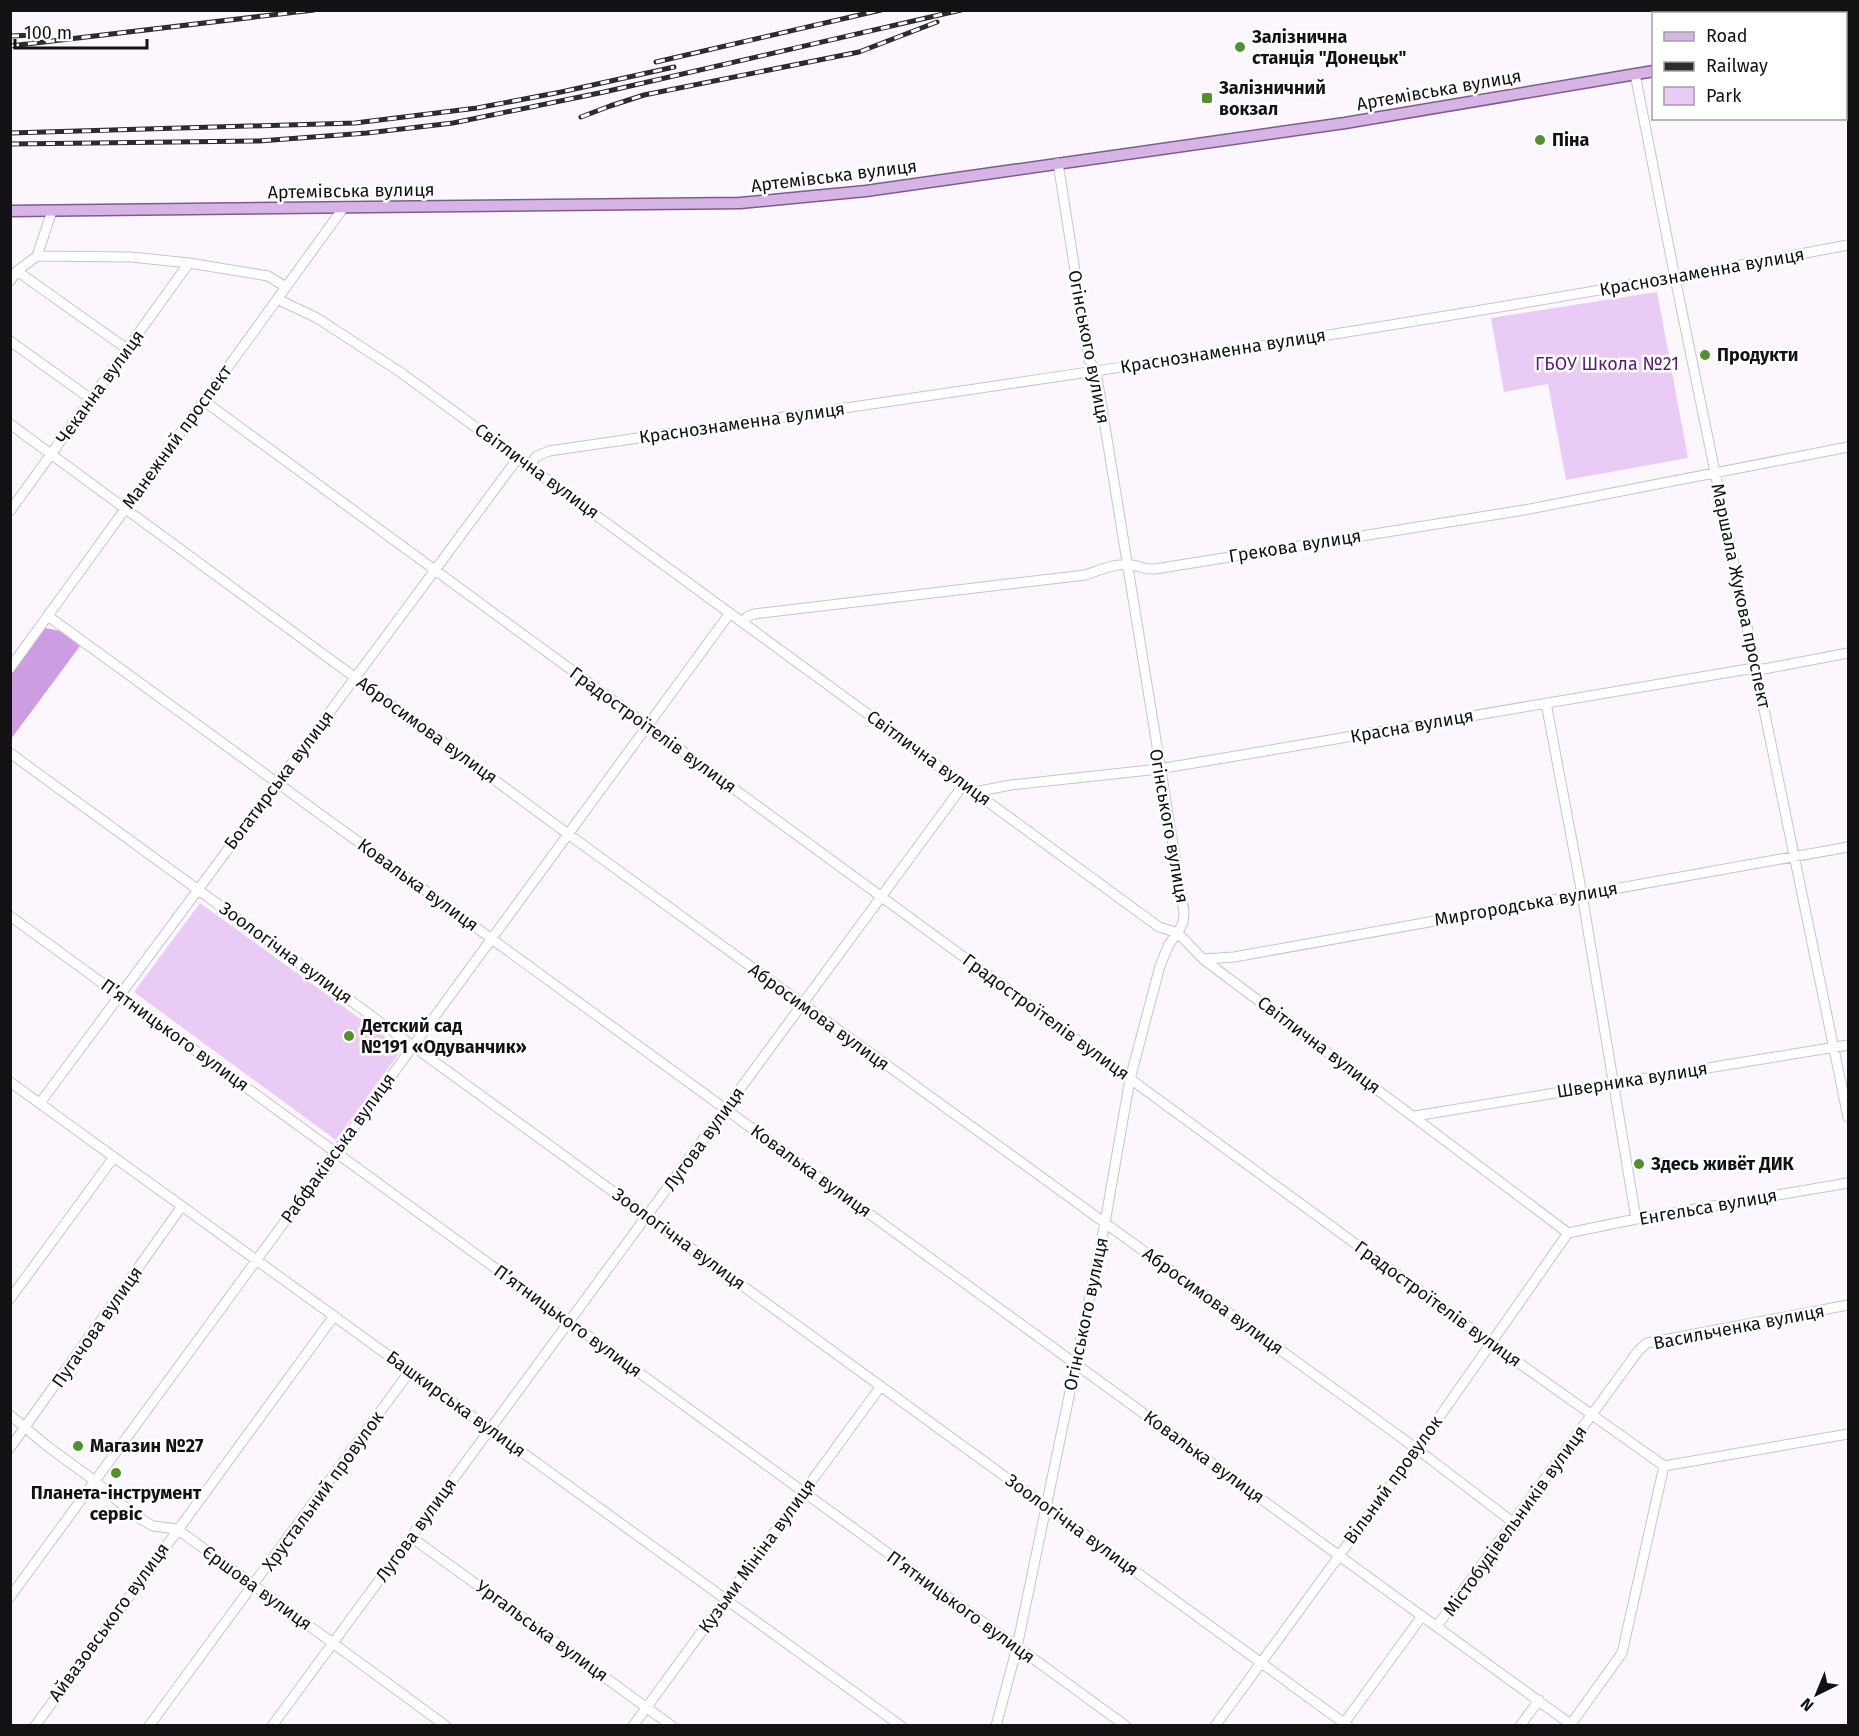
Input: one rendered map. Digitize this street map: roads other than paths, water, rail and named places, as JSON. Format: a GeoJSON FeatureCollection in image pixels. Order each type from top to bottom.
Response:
{"type":"FeatureCollection","features":[{"type":"Feature","properties":{"kind":"main road","name":"Артемівська вулиця"},"geometry":{"type":"LineString","coordinates":[[10,211],[740,203],[866,191],[1345,123],[1652,71]]}},
{"type":"Feature","properties":{"kind":"street","name":"Маршала Жукова проспект"},"geometry":{"type":"LineString","coordinates":[[1635,74],[1848,1117]]}},
{"type":"Feature","properties":{"kind":"street","name":"Огінського вулиця"},"geometry":{"type":"LineString","coordinates":[[996,1725],[1017,1647],[1076,1364],[1105,1223],[1130,1079],[1160,966],[1169,944],[1178,933],[1184,912],[1096,371],[1089,360],[1058,163]]}},
{"type":"Feature","properties":{"kind":"street","name":"Манежний проспект"},"geometry":{"type":"LineString","coordinates":[[10,668],[344,207]]}},
{"type":"Feature","properties":{"kind":"street"},"geometry":{"type":"LineString","coordinates":[[37,256],[52,211]]}},
{"type":"Feature","properties":{"kind":"street","name":"Краснознаменна вулиця"},"geometry":{"type":"LineString","coordinates":[[529,465],[537,456],[549,451],[1096,371],[1493,309],[1848,245]]}},
{"type":"Feature","properties":{"kind":"street"},"geometry":{"type":"LineString","coordinates":[[10,281],[14,271],[37,256],[131,257],[189,263],[268,276],[286,287]]}},
{"type":"Feature","properties":{"kind":"street","name":"Чеканна вулиця"},"geometry":{"type":"LineString","coordinates":[[11,508],[189,263]]}},
{"type":"Feature","properties":{"kind":"street"},"geometry":{"type":"LineString","coordinates":[[14,271],[127,349]]}},
{"type":"Feature","properties":{"kind":"street","name":"Світлична вулиця"},"geometry":{"type":"LineString","coordinates":[[277,299],[317,318],[400,372],[1159,927],[1178,933],[1203,959],[1568,1233]]}},
{"type":"Feature","properties":{"kind":"street"},"geometry":{"type":"LineString","coordinates":[[10,341],[91,399]]}},
{"type":"Feature","properties":{"kind":"street","name":"Градостроїтелiв вулиця"},"geometry":{"type":"LineString","coordinates":[[204,401],[1491,1343],[1664,1466]]}},
{"type":"Feature","properties":{"kind":"street","name":"Абросимова вулиця"},"geometry":{"type":"LineString","coordinates":[[10,424],[802,1005],[1417,1449],[1514,1523]]}},
{"type":"Feature","properties":{"kind":"street","name":"Грекова вулиця"},"geometry":{"type":"LineString","coordinates":[[743,622],[754,614],[1085,575],[1130,564],[1143,570],[1178,565],[1524,510],[1848,447]]}},
{"type":"Feature","properties":{"kind":"street","name":"Богатирська вулиця"},"geometry":{"type":"LineString","coordinates":[[40,1103],[518,458]]}},
{"type":"Feature","properties":{"kind":"street","name":"Рабфаківська вулиця"},"geometry":{"type":"LineString","coordinates":[[10,1597],[730,613]]}},
{"type":"Feature","properties":{"kind":"street","name":"Ковалька вулиця"},"geometry":{"type":"LineString","coordinates":[[48,616],[1572,1724]]}},
{"type":"Feature","properties":{"kind":"street","name":"Красна вулиця"},"geometry":{"type":"LineString","coordinates":[[974,792],[1011,785],[1159,769],[1748,669],[1764,669],[1848,653]]}},
{"type":"Feature","properties":{"kind":"street"},"geometry":{"type":"LineString","coordinates":[[1546,703],[1582,894],[1636,1219]]}},
{"type":"Feature","properties":{"kind":"street","name":"Зоологічна вулиця"},"geometry":{"type":"LineString","coordinates":[[10,753],[1262,1662],[1345,1725]]}},
{"type":"Feature","properties":{"kind":"street","name":"Лугова вулиця"},"geometry":{"type":"LineString","coordinates":[[272,1725],[964,784]]}},
{"type":"Feature","properties":{"kind":"street","name":"Миргородська вулиця"},"geometry":{"type":"LineString","coordinates":[[1203,959],[1234,957],[1848,847]]}},
{"type":"Feature","properties":{"kind":"street","name":"П’ятницького вулиця"},"geometry":{"type":"LineString","coordinates":[[10,916],[1126,1725]]}},
{"type":"Feature","properties":{"kind":"street","name":"Шверника вулиця"},"geometry":{"type":"LineString","coordinates":[[1415,1116],[1848,1045]]}},
{"type":"Feature","properties":{"kind":"street","name":"Башкирська вулиця"},"geometry":{"type":"LineString","coordinates":[[10,1082],[901,1725]]}},
{"type":"Feature","properties":{"kind":"street"},"geometry":{"type":"LineString","coordinates":[[10,1299],[114,1157]]}},
{"type":"Feature","properties":{"kind":"street","name":"Енгельса вулиця"},"geometry":{"type":"LineString","coordinates":[[1568,1233],[1636,1219],[1848,1183]]}},
{"type":"Feature","properties":{"kind":"street","name":"Пугачова вулиця"},"geometry":{"type":"LineString","coordinates":[[10,1448],[182,1206]]}},
{"type":"Feature","properties":{"kind":"street","name":"Вільний провулок"},"geometry":{"type":"LineString","coordinates":[[1215,1725],[1417,1449],[1568,1233]]}},
{"type":"Feature","properties":{"kind":"street","name":"Васильченка вулиця"},"geometry":{"type":"LineString","coordinates":[[1593,1416],[1639,1350],[1647,1343],[1848,1305]]}},
{"type":"Feature","properties":{"kind":"street","name":"Айвазовського вулиця"},"geometry":{"type":"LineString","coordinates":[[34,1725],[334,1316]]}},
{"type":"Feature","properties":{"kind":"street","name":"Хрустальний провулок"},"geometry":{"type":"LineString","coordinates":[[149,1725],[410,1371]]}},
{"type":"Feature","properties":{"kind":"street","name":"Кузьми Мініна вулиця"},"geometry":{"type":"LineString","coordinates":[[633,1725],[881,1386]]}},
{"type":"Feature","properties":{"kind":"street","name":"Єршова вулиця"},"geometry":{"type":"LineString","coordinates":[[10,1415],[95,1481],[134,1515],[153,1526],[177,1529],[446,1725]]}},
{"type":"Feature","properties":{"kind":"street","name":"Містобудівельників вулиця"},"geometry":{"type":"LineString","coordinates":[[1437,1626],[1593,1416]]}},
{"type":"Feature","properties":{"kind":"street"},"geometry":{"type":"LineString","coordinates":[[1572,1724],[1622,1653],[1664,1466],[1848,1434]]}},
{"type":"Feature","properties":{"kind":"street","name":"Ургальська вулиця"},"geometry":{"type":"LineString","coordinates":[[411,1537],[672,1725]]}},
{"type":"Feature","properties":{"kind":"street"},"geometry":{"type":"LineString","coordinates":[[1345,1725],[1422,1616]]}},
{"type":"Feature","properties":{"kind":"street"},"geometry":{"type":"LineString","coordinates":[[1520,1725],[1539,1700]]}},
{"type":"Feature","properties":{"kind":"railway"},"geometry":{"type":"LineString","coordinates":[[10,46],[314,10]]}},
{"type":"Feature","properties":{"kind":"railway"},"geometry":{"type":"LineString","coordinates":[[656,62],[881,10]]}},
{"type":"Feature","properties":{"kind":"railway"},"geometry":{"type":"LineString","coordinates":[[10,144],[259,141],[367,133],[453,123],[604,92],[961,10]]}},
{"type":"Feature","properties":{"kind":"railway"},"geometry":{"type":"LineString","coordinates":[[581,117],[644,95],[859,52],[937,22]]}},
{"type":"Feature","properties":{"kind":"railway"},"geometry":{"type":"LineString","coordinates":[[10,36],[37,35]]}},
{"type":"Feature","properties":{"kind":"railway"},"geometry":{"type":"LineString","coordinates":[[10,133],[355,123],[477,108],[674,67]]}},
{"type":"Feature","properties":{"kind":"place","name":"Залізнична станція \"Донецьк\""},"geometry":{"type":"Point","coordinates":[1240,47]}},
{"type":"Feature","properties":{"kind":"place","name":"Залізничний вокзал"},"geometry":{"type":"Point","coordinates":[1207,98]}},
{"type":"Feature","properties":{"kind":"place","name":"Піна"},"geometry":{"type":"Point","coordinates":[1540,140]}},
{"type":"Feature","properties":{"kind":"place","name":"Продукти"},"geometry":{"type":"Point","coordinates":[1705,355]}},
{"type":"Feature","properties":{"kind":"place","name":"Детский сад №191 «Одуванчик»"},"geometry":{"type":"Point","coordinates":[349,1036]}},
{"type":"Feature","properties":{"kind":"place","name":"Здесь живёт ДИК"},"geometry":{"type":"Point","coordinates":[1639,1164]}},
{"type":"Feature","properties":{"kind":"place","name":"Магазин №27"},"geometry":{"type":"Point","coordinates":[78,1446]}},
{"type":"Feature","properties":{"kind":"place","name":"Планета-інструмент сервіс"},"geometry":{"type":"Point","coordinates":[116,1473]}},
{"type":"Feature","properties":{"kind":"park label","name":"ГБОУ Школа №21"},"geometry":{"type":"Point","coordinates":[1607,364]}}]}
